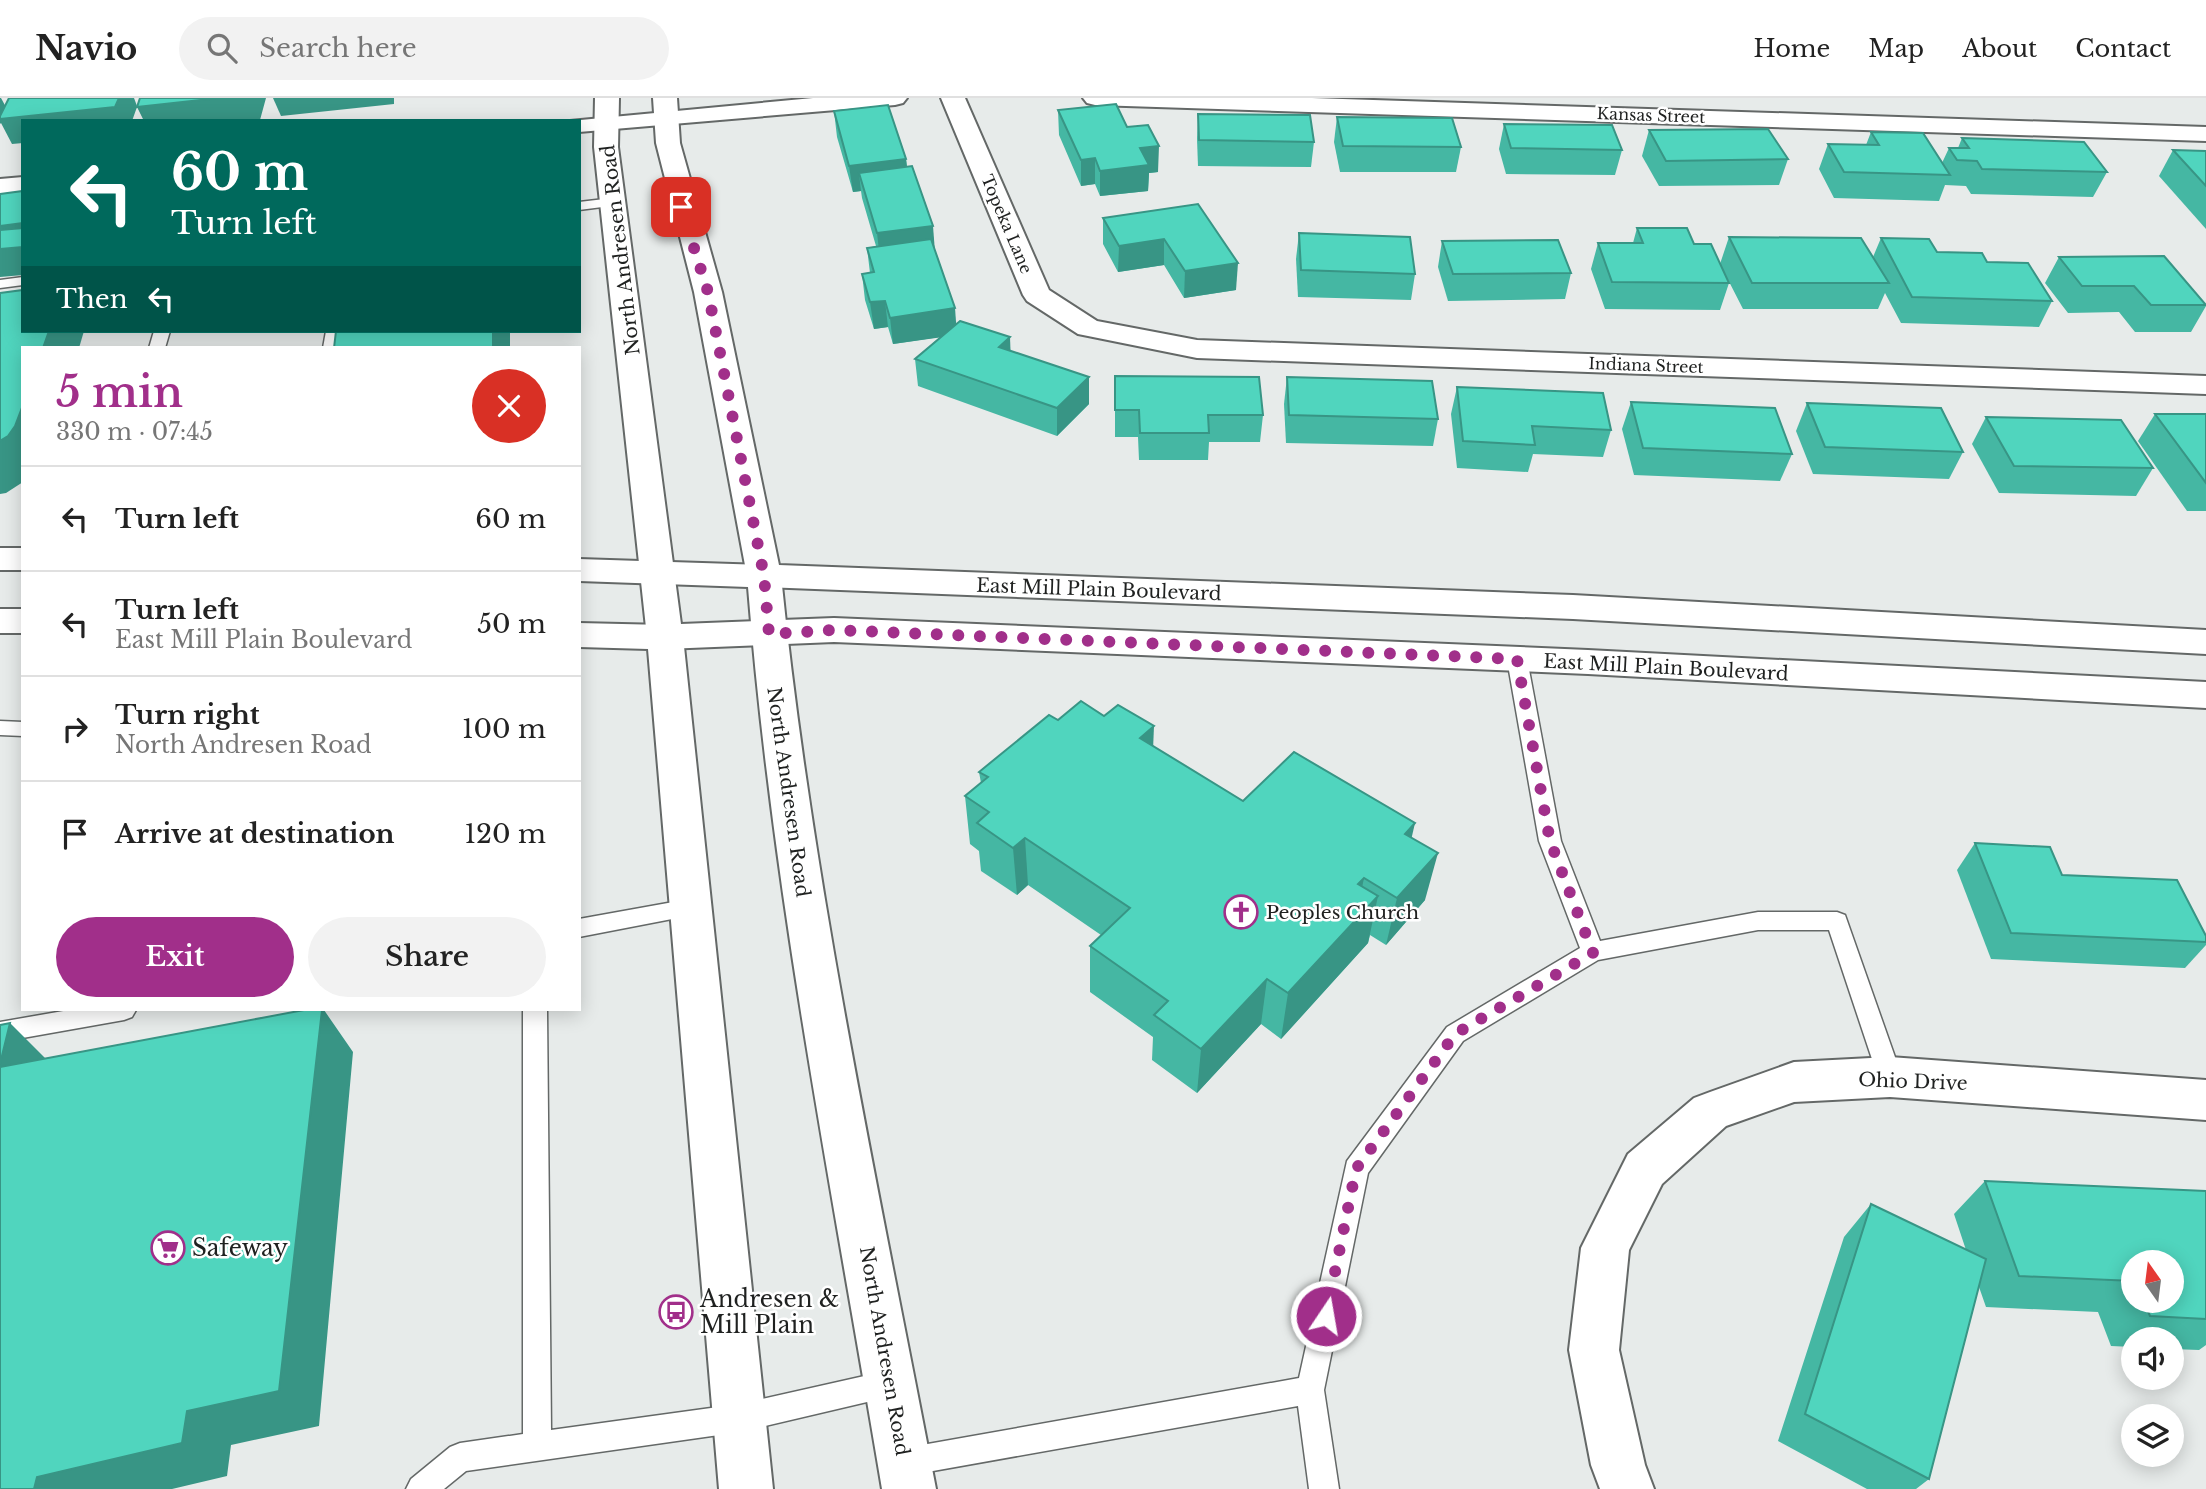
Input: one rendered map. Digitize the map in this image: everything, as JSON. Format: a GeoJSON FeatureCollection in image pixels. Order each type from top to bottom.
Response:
{"type":"FeatureCollection","features":[{"type":"Feature","properties":{"kind":"street"},"geometry":{"type":"LineString","coordinates":[[581,124],[606,110],[895,98]]}},
{"type":"Feature","properties":{"kind":"street","name":"Topeka Lane"},"geometry":{"type":"LineString","coordinates":[[953,98],[1037,295],[1088,328]]}},
{"type":"Feature","properties":{"kind":"street","name":"Kansas Street"},"geometry":{"type":"LineString","coordinates":[[1095,98],[2206,134]]}},
{"type":"Feature","properties":{"kind":"street"},"geometry":{"type":"LineString","coordinates":[[1788,98],[1800,120]]}},
{"type":"Feature","properties":{"kind":"street","name":"North Andresen Road"},"geometry":{"type":"LineString","coordinates":[[665,107],[681,207],[708,292],[764,576],[776,707],[810,936],[907,1476]]}},
{"type":"Feature","properties":{"kind":"street","name":"North Andresen Road"},"geometry":{"type":"LineString","coordinates":[[606,110],[613,202],[659,572],[746,1489]]}},
{"type":"Feature","properties":{"kind":"street"},"geometry":{"type":"LineString","coordinates":[[0,187],[21,185]]}},
{"type":"Feature","properties":{"kind":"street","name":"Indiana Street"},"geometry":{"type":"LineString","coordinates":[[1088,328],[1198,349],[2206,385]]}},
{"type":"Feature","properties":{"kind":"street"},"geometry":{"type":"LineString","coordinates":[[0,558],[21,559]]}},
{"type":"Feature","properties":{"kind":"street","name":"East Mill Plain Boulevard"},"geometry":{"type":"LineString","coordinates":[[581,570],[1573,607],[2206,642]]}},
{"type":"Feature","properties":{"kind":"street"},"geometry":{"type":"LineString","coordinates":[[0,621],[21,621]]}},
{"type":"Feature","properties":{"kind":"street","name":"East Mill Plain Boulevard"},"geometry":{"type":"LineString","coordinates":[[581,635],[665,637],[834,630],[1517,659],[2206,695]]}},
{"type":"Feature","properties":{"kind":"street","name":"Ohio Drive"},"geometry":{"type":"LineString","coordinates":[[1627,1489],[1618,1465],[1594,1350],[1605,1248],[1645,1169],[1710,1112],[1794,1082],[1890,1077],[2206,1100]]}},
{"type":"Feature","properties":{"kind":"lane"},"geometry":{"type":"LineString","coordinates":[[581,206],[613,202]]}},
{"type":"Feature","properties":{"kind":"lane"},"geometry":{"type":"LineString","coordinates":[[0,284],[21,281]]}},
{"type":"Feature","properties":{"kind":"lane"},"geometry":{"type":"LineString","coordinates":[[1517,659],[1550,841],[1593,953]]}},
{"type":"Feature","properties":{"kind":"lane"},"geometry":{"type":"LineString","coordinates":[[0,729],[21,729]]}},
{"type":"Feature","properties":{"kind":"lane"},"geometry":{"type":"LineString","coordinates":[[581,928],[690,908]]}},
{"type":"Feature","properties":{"kind":"lane"},"geometry":{"type":"LineString","coordinates":[[1324,1489],[1310,1390],[1356,1169],[1455,1034],[1593,953],[1758,921],[1837,922],[1890,1077]]}},
{"type":"Feature","properties":{"kind":"lane"},"geometry":{"type":"LineString","coordinates":[[0,1032],[118,1011]]}},
{"type":"Feature","properties":{"kind":"lane"},"geometry":{"type":"LineString","coordinates":[[535,1011],[537,1447]]}},
{"type":"Feature","properties":{"kind":"lane"},"geometry":{"type":"LineString","coordinates":[[421,1489],[460,1457],[740,1418],[892,1384]]}},
{"type":"Feature","properties":{"kind":"lane"},"geometry":{"type":"LineString","coordinates":[[907,1476],[1310,1390]]}},
{"type":"Feature","properties":{"kind":"building"},"geometry":{"type":"Polygon","coordinates":[[[9,98],[119,98],[115,107],[0,119],[9,98]]]}},
{"type":"Feature","properties":{"kind":"building"},"geometry":{"type":"Polygon","coordinates":[[[140,98],[219,98],[137,107],[140,98]]]}},
{"type":"Feature","properties":{"kind":"building"},"geometry":{"type":"Polygon","coordinates":[[[1116,104],[1127,127],[1148,125],[1159,146],[1140,148],[1149,165],[1100,171],[1095,158],[1081,160],[1058,110],[1116,104]]]}},
{"type":"Feature","properties":{"kind":"building"},"geometry":{"type":"Polygon","coordinates":[[[888,105],[906,159],[849,166],[834,111],[888,105]]]}},
{"type":"Feature","properties":{"kind":"building"},"geometry":{"type":"Polygon","coordinates":[[[1198,114],[1310,115],[1314,142],[1199,140],[1198,114]]]}},
{"type":"Feature","properties":{"kind":"building"},"geometry":{"type":"Polygon","coordinates":[[[1337,117],[1452,118],[1461,147],[1343,146],[1337,117]]]}},
{"type":"Feature","properties":{"kind":"building"},"geometry":{"type":"Polygon","coordinates":[[[1504,124],[1612,125],[1622,150],[1511,148],[1504,124]]]}},
{"type":"Feature","properties":{"kind":"building"},"geometry":{"type":"Polygon","coordinates":[[[1768,129],[1788,159],[1666,161],[1649,130],[1768,129]]]}},
{"type":"Feature","properties":{"kind":"building"},"geometry":{"type":"Polygon","coordinates":[[[1871,132],[1923,133],[1950,175],[1844,172],[1828,144],[1879,145],[1871,132]]]}},
{"type":"Feature","properties":{"kind":"building"},"geometry":{"type":"Polygon","coordinates":[[[1962,138],[2084,142],[2107,172],[1982,169],[1977,161],[1957,160],[1949,148],[1969,148],[1962,138]]]}},
{"type":"Feature","properties":{"kind":"building"},"geometry":{"type":"Polygon","coordinates":[[[2173,150],[2206,151],[2206,186],[2173,150]]]}},
{"type":"Feature","properties":{"kind":"building"},"geometry":{"type":"Polygon","coordinates":[[[912,166],[933,226],[877,233],[859,173],[912,166]]]}},
{"type":"Feature","properties":{"kind":"building"},"geometry":{"type":"Polygon","coordinates":[[[21,191],[21,223],[0,226],[0,194],[21,191]]]}},
{"type":"Feature","properties":{"kind":"building"},"geometry":{"type":"Polygon","coordinates":[[[1198,204],[1238,263],[1185,271],[1164,239],[1119,246],[1103,218],[1198,204]]]}},
{"type":"Feature","properties":{"kind":"building"},"geometry":{"type":"Polygon","coordinates":[[[21,228],[21,247],[0,249],[0,230],[21,228]]]}},
{"type":"Feature","properties":{"kind":"building"},"geometry":{"type":"Polygon","coordinates":[[[1637,228],[1687,228],[1694,244],[1711,244],[1729,283],[1612,282],[1598,243],[1643,243],[1637,228]]]}},
{"type":"Feature","properties":{"kind":"building"},"geometry":{"type":"Polygon","coordinates":[[[1299,233],[1410,237],[1415,274],[1301,270],[1299,233]]]}},
{"type":"Feature","properties":{"kind":"building"},"geometry":{"type":"Polygon","coordinates":[[[1729,237],[1861,238],[1889,283],[1752,283],[1729,237]]]}},
{"type":"Feature","properties":{"kind":"building"},"geometry":{"type":"Polygon","coordinates":[[[1881,238],[1929,239],[1937,252],[1982,253],[1987,262],[2028,263],[2052,301],[1912,297],[1881,238]]]}},
{"type":"Feature","properties":{"kind":"building"},"geometry":{"type":"Polygon","coordinates":[[[931,239],[955,308],[890,318],[885,301],[870,302],[862,274],[874,272],[867,248],[931,239]]]}},
{"type":"Feature","properties":{"kind":"building"},"geometry":{"type":"Polygon","coordinates":[[[1558,240],[1571,273],[1453,274],[1442,241],[1558,240]]]}},
{"type":"Feature","properties":{"kind":"building"},"geometry":{"type":"Polygon","coordinates":[[[2164,256],[2206,305],[2151,305],[2134,286],[2082,286],[2059,257],[2164,256]]]}},
{"type":"Feature","properties":{"kind":"building"},"geometry":{"type":"Polygon","coordinates":[[[21,290],[21,333],[48,333],[44,346],[21,346],[21,410],[15,426],[8,436],[0,441],[0,293],[21,290]]]}},
{"type":"Feature","properties":{"kind":"building"},"geometry":{"type":"Polygon","coordinates":[[[960,321],[1010,337],[999,347],[1089,377],[1057,408],[915,359],[960,321]]]}},
{"type":"Feature","properties":{"kind":"building"},"geometry":{"type":"Polygon","coordinates":[[[336,333],[493,333],[493,346],[334,346],[336,333]]]}},
{"type":"Feature","properties":{"kind":"building"},"geometry":{"type":"Polygon","coordinates":[[[1115,376],[1259,377],[1263,415],[1208,415],[1209,433],[1140,433],[1139,410],[1115,410],[1115,376]]]}},
{"type":"Feature","properties":{"kind":"building"},"geometry":{"type":"Polygon","coordinates":[[[1287,377],[1432,381],[1438,419],[1289,415],[1287,377]]]}},
{"type":"Feature","properties":{"kind":"building"},"geometry":{"type":"Polygon","coordinates":[[[1457,387],[1603,393],[1611,430],[1532,426],[1535,445],[1463,441],[1457,387]]]}},
{"type":"Feature","properties":{"kind":"building"},"geometry":{"type":"Polygon","coordinates":[[[1631,402],[1775,408],[1792,454],[1643,448],[1631,402]]]}},
{"type":"Feature","properties":{"kind":"building"},"geometry":{"type":"Polygon","coordinates":[[[1807,403],[1941,408],[1963,452],[1825,447],[1807,403]]]}},
{"type":"Feature","properties":{"kind":"building"},"geometry":{"type":"Polygon","coordinates":[[[2155,414],[2206,414],[2206,483],[2155,414]]]}},
{"type":"Feature","properties":{"kind":"building"},"geometry":{"type":"Polygon","coordinates":[[[1986,417],[2121,420],[2153,468],[2014,466],[1986,417]]]}},
{"type":"Feature","properties":{"kind":"building","name":"Peoples Church"},"geometry":{"type":"Polygon","coordinates":[[[1081,701],[1104,716],[1118,705],[1154,726],[1140,738],[1243,801],[1294,752],[1415,823],[1405,834],[1438,853],[1397,898],[1364,878],[1358,884],[1378,896],[1288,993],[1267,979],[1201,1049],[1154,1015],[1168,1001],[1090,946],[1130,908],[1025,838],[1013,848],[977,823],[989,812],[965,796],[988,777],[979,772],[1049,715],[1058,720],[1081,701]]]}},
{"type":"Feature","properties":{"kind":"building"},"geometry":{"type":"Polygon","coordinates":[[[1975,843],[2050,847],[2062,875],[2177,880],[2206,936],[2206,942],[2011,933],[1975,843]]]}},
{"type":"Feature","properties":{"kind":"building","name":"Safeway"},"geometry":{"type":"Polygon","coordinates":[[[299,1011],[322,1011],[279,1391],[187,1411],[182,1443],[37,1477],[34,1489],[0,1489],[0,1067],[299,1011]]]}},
{"type":"Feature","properties":{"kind":"building"},"geometry":{"type":"Polygon","coordinates":[[[10,1023],[0,1064],[0,1025],[10,1023]]]}},
{"type":"Feature","properties":{"kind":"building"},"geometry":{"type":"Polygon","coordinates":[[[1985,1181],[2206,1191],[2206,1319],[2150,1316],[2149,1313],[2184,1313],[2184,1250],[2121,1250],[2121,1280],[2019,1276],[1985,1181]]]}},
{"type":"Feature","properties":{"kind":"building"},"geometry":{"type":"Polygon","coordinates":[[[1871,1204],[1986,1259],[1929,1479],[1805,1414],[1871,1204]]]}},
{"type":"Feature","properties":{"kind":"place","name":"Peoples Church"},"geometry":{"type":"Point","coordinates":[1241,912]}},
{"type":"Feature","properties":{"kind":"place","name":"Safeway"},"geometry":{"type":"Point","coordinates":[168,1248]}},
{"type":"Feature","properties":{"kind":"place","name":"Andresen & Mill Plain"},"geometry":{"type":"Point","coordinates":[676,1312]}},
{"type":"Feature","properties":{"kind":"route"},"geometry":{"type":"LineString","coordinates":[[681,207],[708,292],[764,576],[769,634],[834,630],[1517,659],[1550,841],[1593,953],[1455,1034],[1356,1169],[1326,1316]]}}]}
